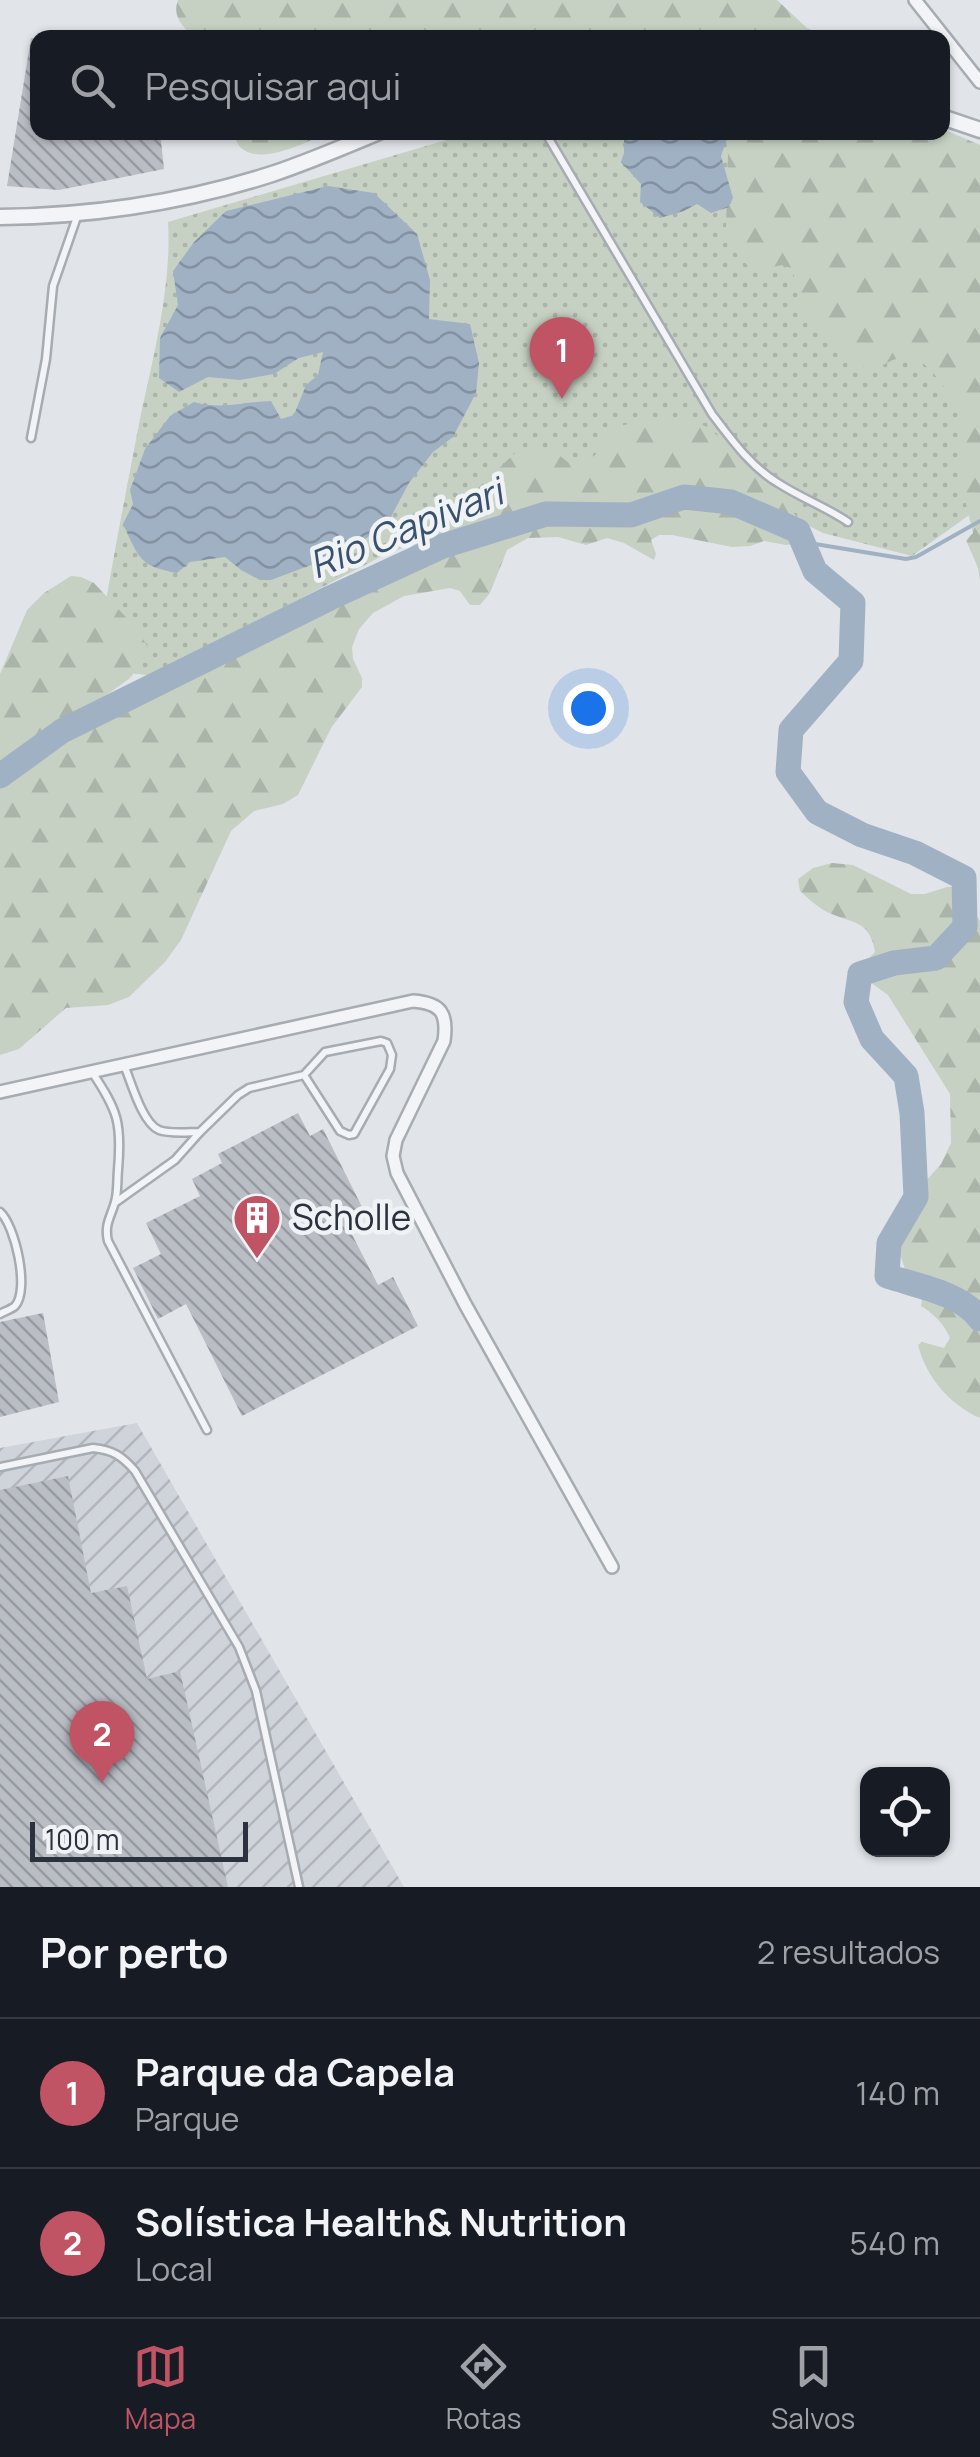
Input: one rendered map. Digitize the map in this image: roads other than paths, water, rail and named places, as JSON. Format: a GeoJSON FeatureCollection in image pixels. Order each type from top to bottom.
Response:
{"type":"FeatureCollection","features":[{"type":"Feature","properties":{"kind":"street"},"geometry":{"type":"LineString","coordinates":[[915,0],[939,30]]}},
{"type":"Feature","properties":{"kind":"street"},"geometry":{"type":"LineString","coordinates":[[950,44],[980,82]]}},
{"type":"Feature","properties":{"kind":"street"},"geometry":{"type":"LineString","coordinates":[[950,120],[980,130]]}},
{"type":"Feature","properties":{"kind":"street"},"geometry":{"type":"LineString","coordinates":[[0,217],[78,213],[186,196],[270,175],[359,140]]}},
{"type":"Feature","properties":{"kind":"street"},"geometry":{"type":"LineString","coordinates":[[0,1092],[413,1001],[430,1002],[442,1011],[447,1024],[444,1041],[396,1140],[397,1173],[465,1304],[612,1567]]}},
{"type":"Feature","properties":{"kind":"lane"},"geometry":{"type":"LineString","coordinates":[[551,140],[731,440],[777,483],[848,522]]}},
{"type":"Feature","properties":{"kind":"lane"},"geometry":{"type":"LineString","coordinates":[[32,438],[46,359],[53,286],[78,213]]}},
{"type":"Feature","properties":{"kind":"lane"},"geometry":{"type":"LineString","coordinates":[[115,1203],[175,1160],[238,1094],[249,1088],[304,1076],[320,1055],[332,1050],[382,1041],[392,1055],[390,1069],[357,1131],[349,1136],[340,1131],[304,1076]]}},
{"type":"Feature","properties":{"kind":"lane"},"geometry":{"type":"LineString","coordinates":[[124,1065],[153,1125],[159,1130],[200,1132]]}},
{"type":"Feature","properties":{"kind":"lane"},"geometry":{"type":"LineString","coordinates":[[92,1072],[112,1103],[120,1141],[115,1203],[107,1221],[108,1241],[207,1430]]}},
{"type":"Feature","properties":{"kind":"lane"},"geometry":{"type":"LineString","coordinates":[[0,1212],[12,1226],[22,1293],[15,1306],[0,1314]]}},
{"type":"Feature","properties":{"kind":"lane"},"geometry":{"type":"LineString","coordinates":[[0,1467],[93,1448],[124,1458],[134,1471],[239,1647],[256,1691],[299,1887]]}},
{"type":"Feature","properties":{"kind":"water"},"geometry":{"type":"Polygon","coordinates":[[[624,140],[727,140],[721,156],[733,198],[729,207],[711,213],[697,204],[660,218],[640,202],[641,184],[621,162],[624,140]]]}},
{"type":"Feature","properties":{"kind":"water"},"geometry":{"type":"Polygon","coordinates":[[[328,186],[374,193],[417,234],[430,280],[429,319],[470,324],[479,363],[476,393],[453,437],[433,452],[409,483],[385,528],[327,559],[271,580],[260,580],[225,557],[190,562],[177,573],[155,567],[137,553],[123,524],[133,504],[130,490],[145,449],[170,416],[194,402],[223,405],[271,401],[281,419],[294,415],[306,385],[318,375],[323,352],[299,358],[274,374],[240,380],[208,377],[179,392],[159,378],[160,338],[178,305],[173,271],[194,242],[226,211],[328,186]]]}},
{"type":"Feature","properties":{"kind":"waterway","name":"Rio Capivari"},"geometry":{"type":"LineString","coordinates":[[0,776],[62,731],[330,598],[443,546],[546,514],[631,515],[684,497],[731,502],[798,531],[815,571],[853,603],[851,661],[791,730],[788,772],[817,812],[964,878],[965,927],[936,958],[894,963],[860,974],[856,1002],[872,1039],[906,1076],[912,1113],[916,1197],[889,1243],[887,1276],[950,1297],[980,1319]]}},
{"type":"Feature","properties":{"kind":"waterway"},"geometry":{"type":"LineString","coordinates":[[803,542],[906,559],[980,521]]}},
{"type":"Feature","properties":{"kind":"place","name":"Parque da Capela"},"geometry":{"type":"Point","coordinates":[562,399]}},
{"type":"Feature","properties":{"kind":"place","name":"Scholle"},"geometry":{"type":"Point","coordinates":[257,1260]}},
{"type":"Feature","properties":{"kind":"place","name":"Solística Health& Nutrition"},"geometry":{"type":"Point","coordinates":[102,1783]}}]}
